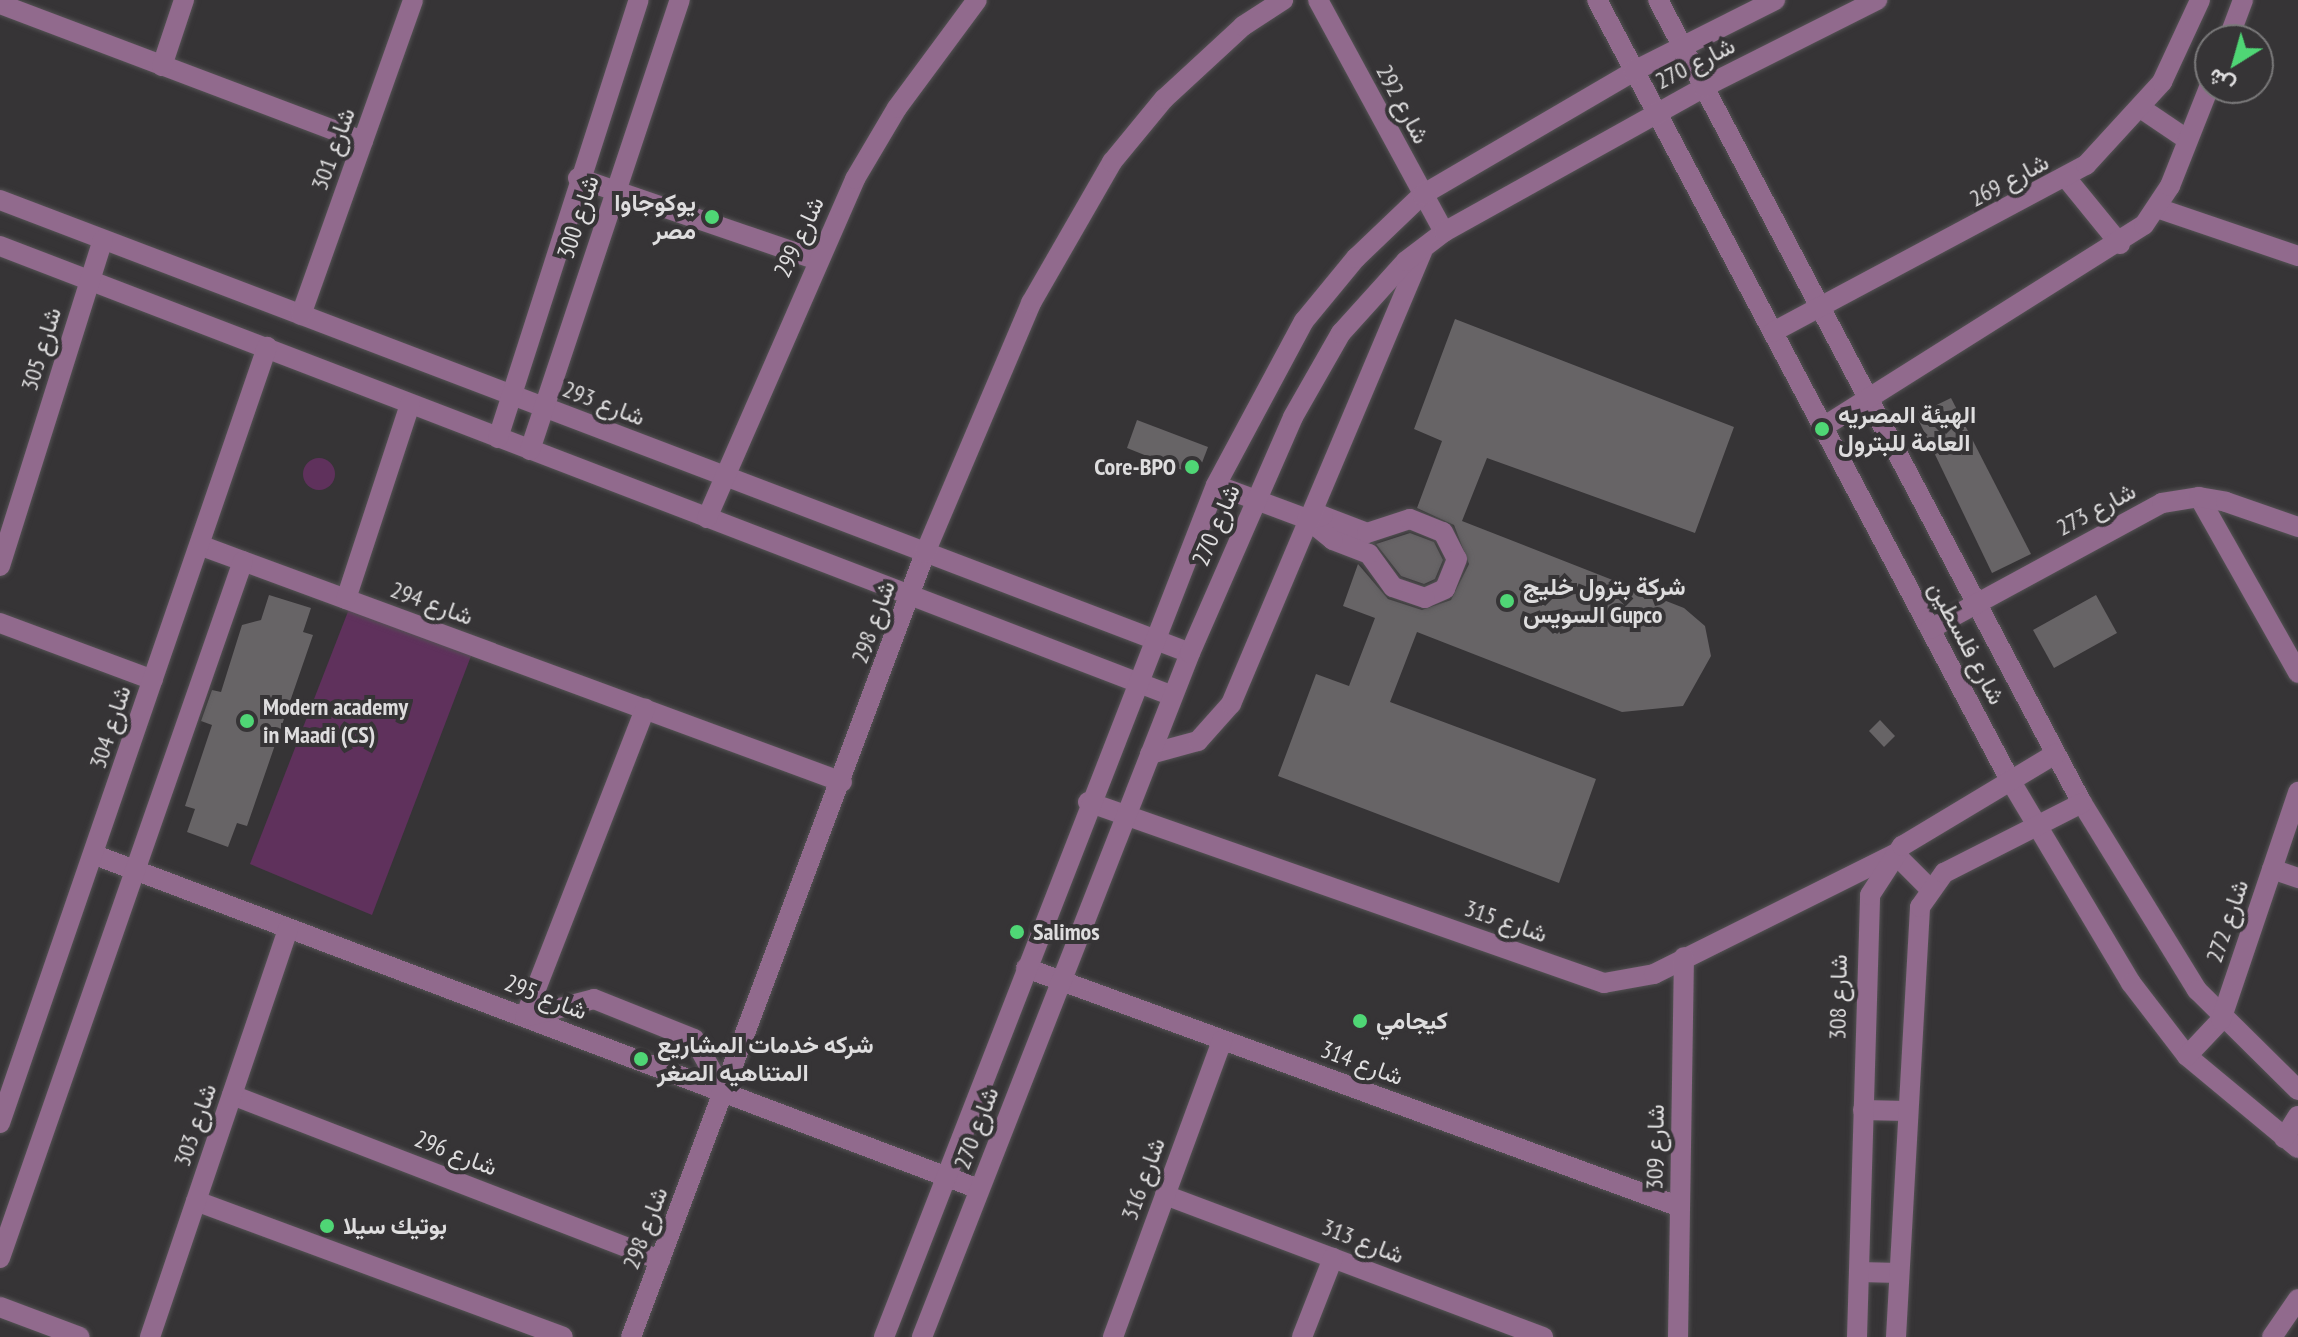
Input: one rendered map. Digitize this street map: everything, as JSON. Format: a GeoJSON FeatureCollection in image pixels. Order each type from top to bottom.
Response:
{"type":"FeatureCollection","features":[{"type":"Feature","properties":{"kind":"street"},"geometry":{"type":"LineString","coordinates":[[162,66],[184,0]]}},
{"type":"Feature","properties":{"kind":"street","name":"شارع 301"},"geometry":{"type":"LineString","coordinates":[[301,315],[413,0]]}},
{"type":"Feature","properties":{"kind":"street","name":"شارع 300"},"geometry":{"type":"LineString","coordinates":[[498,438],[578,178],[639,0]]}},
{"type":"Feature","properties":{"kind":"street","name":"شارع 300"},"geometry":{"type":"LineString","coordinates":[[530,450],[613,190],[680,0]]}},
{"type":"Feature","properties":{"kind":"street","name":"شارع 299"},"geometry":{"type":"LineString","coordinates":[[707,518],[815,259],[897,108],[977,0]]}},
{"type":"Feature","properties":{"kind":"street","name":"شارع 298"},"geometry":{"type":"LineString","coordinates":[[631,1337],[842,782],[925,553],[1031,303],[1112,162],[1164,99],[1222,45],[1283,0]]}},
{"type":"Feature","properties":{"kind":"street","name":"شارع 292"},"geometry":{"type":"LineString","coordinates":[[1318,0],[1444,232]]}},
{"type":"Feature","properties":{"kind":"street"},"geometry":{"type":"LineString","coordinates":[[1597,0],[1634,71]]}},
{"type":"Feature","properties":{"kind":"street"},"geometry":{"type":"LineString","coordinates":[[1658,0],[1682,46]]}},
{"type":"Feature","properties":{"kind":"street","name":"شارع 270"},"geometry":{"type":"LineString","coordinates":[[884,1337],[1152,639],[1216,485],[1304,321],[1356,258],[1422,195],[1634,71],[1775,0]]}},
{"type":"Feature","properties":{"kind":"street","name":"شارع 270"},"geometry":{"type":"LineString","coordinates":[[922,1337],[1190,653],[1255,500],[1341,333],[1424,247],[1444,232],[1656,112],[1877,0]]}},
{"type":"Feature","properties":{"kind":"street","name":"شارع 269"},"geometry":{"type":"LineString","coordinates":[[1773,332],[2067,179],[2142,109],[2174,62],[2200,0]]}},
{"type":"Feature","properties":{"kind":"street"},"geometry":{"type":"LineString","coordinates":[[2234,24],[2243,0]]}},
{"type":"Feature","properties":{"kind":"street"},"geometry":{"type":"LineString","coordinates":[[0,4],[363,141]]}},
{"type":"Feature","properties":{"kind":"street","name":"شارع فلسطين"},"geometry":{"type":"LineString","coordinates":[[1682,46],[2082,803],[2175,958],[2221,1020],[2298,1090]]}},
{"type":"Feature","properties":{"kind":"street","name":"شارع فلسطين"},"geometry":{"type":"LineString","coordinates":[[1634,71],[2010,780],[2131,983],[2187,1056],[2291,1143]]}},
{"type":"Feature","properties":{"kind":"street"},"geometry":{"type":"LineString","coordinates":[[1823,427],[2120,244],[2157,208],[2202,104]]}},
{"type":"Feature","properties":{"kind":"street"},"geometry":{"type":"LineString","coordinates":[[2142,109],[2188,140]]}},
{"type":"Feature","properties":{"kind":"street"},"geometry":{"type":"LineString","coordinates":[[578,178],[815,259]]}},
{"type":"Feature","properties":{"kind":"street"},"geometry":{"type":"LineString","coordinates":[[2067,179],[2120,244]]}},
{"type":"Feature","properties":{"kind":"street","name":"شارع 293"},"geometry":{"type":"LineString","coordinates":[[0,200],[1190,653]]}},
{"type":"Feature","properties":{"kind":"street"},"geometry":{"type":"LineString","coordinates":[[2157,208],[2298,256]]}},
{"type":"Feature","properties":{"kind":"street","name":"شارع 305"},"geometry":{"type":"LineString","coordinates":[[0,566],[103,240]]}},
{"type":"Feature","properties":{"kind":"street"},"geometry":{"type":"LineString","coordinates":[[0,246],[1173,696]]}},
{"type":"Feature","properties":{"kind":"street"},"geometry":{"type":"LineString","coordinates":[[1150,754],[1198,741],[1217,725],[1424,247]]}},
{"type":"Feature","properties":{"kind":"street","name":"شارع 304"},"geometry":{"type":"LineString","coordinates":[[0,1123],[202,546],[267,347]]}},
{"type":"Feature","properties":{"kind":"street"},"geometry":{"type":"LineString","coordinates":[[346,599],[410,404]]}},
{"type":"Feature","properties":{"kind":"street"},"geometry":{"type":"LineString","coordinates":[[1216,485],[1307,519],[1333,540],[1369,554],[1388,583],[1425,598],[1445,589],[1457,559],[1448,536],[1410,519],[1377,531],[1323,516],[1307,519]]}},
{"type":"Feature","properties":{"kind":"street"},"geometry":{"type":"LineString","coordinates":[[2199,497],[2298,673]]}},
{"type":"Feature","properties":{"kind":"street","name":"شارع 273"},"geometry":{"type":"LineString","coordinates":[[1930,629],[2162,503],[2199,497],[2298,527]]}},
{"type":"Feature","properties":{"kind":"street"},"geometry":{"type":"LineString","coordinates":[[1369,554],[1377,531]]}},
{"type":"Feature","properties":{"kind":"street","name":"شارع 294"},"geometry":{"type":"LineString","coordinates":[[202,546],[842,782]]}},
{"type":"Feature","properties":{"kind":"street"},"geometry":{"type":"LineString","coordinates":[[0,1258],[243,561]]}},
{"type":"Feature","properties":{"kind":"street"},"geometry":{"type":"LineString","coordinates":[[0,623],[153,680]]}},
{"type":"Feature","properties":{"kind":"street"},"geometry":{"type":"LineString","coordinates":[[525,1017],[645,709]]}},
{"type":"Feature","properties":{"kind":"street","name":"شارع 308"},"geometry":{"type":"LineString","coordinates":[[1857,1337],[1865,924],[1870,895],[1895,854],[2055,754]]}},
{"type":"Feature","properties":{"kind":"street","name":"شارع 272"},"geometry":{"type":"LineString","coordinates":[[2187,1056],[2221,1020],[2272,869],[2291,833],[2298,792]]}},
{"type":"Feature","properties":{"kind":"street","name":"شارع 315"},"geometry":{"type":"LineString","coordinates":[[1088,802],[1604,983],[1630,983],[1895,854]]}},
{"type":"Feature","properties":{"kind":"street"},"geometry":{"type":"LineString","coordinates":[[1896,1337],[1916,928],[1930,889],[1962,863],[2082,803]]}},
{"type":"Feature","properties":{"kind":"street"},"geometry":{"type":"LineString","coordinates":[[1895,854],[1930,889]]}},
{"type":"Feature","properties":{"kind":"street","name":"شارع 295"},"geometry":{"type":"LineString","coordinates":[[95,855],[979,1189]]}},
{"type":"Feature","properties":{"kind":"street"},"geometry":{"type":"LineString","coordinates":[[2272,869],[2298,878]]}},
{"type":"Feature","properties":{"kind":"street","name":"شارع 303"},"geometry":{"type":"LineString","coordinates":[[150,1337],[288,929]]}},
{"type":"Feature","properties":{"kind":"street","name":"شارع 309"},"geometry":{"type":"LineString","coordinates":[[1678,1337],[1684,957]]}},
{"type":"Feature","properties":{"kind":"street","name":"شارع 314"},"geometry":{"type":"LineString","coordinates":[[1026,968],[1680,1207]]}},
{"type":"Feature","properties":{"kind":"street"},"geometry":{"type":"LineString","coordinates":[[525,1017],[594,999],[694,1039],[724,1093]]}},
{"type":"Feature","properties":{"kind":"street","name":"شارع 316"},"geometry":{"type":"LineString","coordinates":[[1113,1337],[1222,1040]]}},
{"type":"Feature","properties":{"kind":"street","name":"شارع 296"},"geometry":{"type":"LineString","coordinates":[[232,1095],[660,1260]]}},
{"type":"Feature","properties":{"kind":"street"},"geometry":{"type":"LineString","coordinates":[[1863,1110],[1906,1111]]}},
{"type":"Feature","properties":{"kind":"street"},"geometry":{"type":"LineString","coordinates":[[2291,1143],[2298,1116]]}},
{"type":"Feature","properties":{"kind":"street","name":"شارع 313"},"geometry":{"type":"LineString","coordinates":[[1165,1195],[1543,1337]]}},
{"type":"Feature","properties":{"kind":"street"},"geometry":{"type":"LineString","coordinates":[[196,1201],[563,1337]]}},
{"type":"Feature","properties":{"kind":"street"},"geometry":{"type":"LineString","coordinates":[[1302,1337],[1333,1258]]}},
{"type":"Feature","properties":{"kind":"street"},"geometry":{"type":"LineString","coordinates":[[1859,1272],[1899,1273]]}},
{"type":"Feature","properties":{"kind":"street"},"geometry":{"type":"LineString","coordinates":[[2272,1337],[2298,1299]]}},
{"type":"Feature","properties":{"kind":"street"},"geometry":{"type":"LineString","coordinates":[[0,1307],[80,1337]]}},
{"type":"Feature","properties":{"kind":"shaded area"},"geometry":{"type":"Polygon","coordinates":[[[319,458],[331,462],[335,474],[331,486],[319,490],[307,486],[303,474],[307,462],[319,458]]]}},
{"type":"Feature","properties":{"kind":"shaded area"},"geometry":{"type":"Polygon","coordinates":[[[349,609],[471,656],[372,915],[250,864],[349,609]]]}},
{"type":"Feature","properties":{"kind":"building","name":"شركة بترول خليج السويس Gupco"},"geometry":{"type":"Polygon","coordinates":[[[1455,319],[1734,427],[1695,533],[1487,458],[1462,521],[1684,608],[1705,626],[1711,656],[1683,706],[1622,712],[1417,632],[1390,702],[1596,779],[1559,883],[1278,776],[1316,674],[1349,686],[1375,618],[1343,606],[1358,564],[1388,599],[1422,610],[1451,600],[1469,564],[1454,525],[1417,508],[1442,441],[1414,429],[1455,319]]]}},
{"type":"Feature","properties":{"kind":"building"},"geometry":{"type":"Polygon","coordinates":[[[1951,398],[2031,554],[1992,573],[1916,415],[1951,398]]]}},
{"type":"Feature","properties":{"kind":"building"},"geometry":{"type":"Polygon","coordinates":[[[1137,420],[1208,447],[1197,476],[1127,448],[1137,420]]]}},
{"type":"Feature","properties":{"kind":"building"},"geometry":{"type":"Polygon","coordinates":[[[1410,533],[1434,542],[1443,560],[1435,579],[1424,584],[1401,576],[1376,544],[1410,533]]]}},
{"type":"Feature","properties":{"kind":"building"},"geometry":{"type":"Polygon","coordinates":[[[269,595],[311,608],[303,632],[313,635],[247,826],[237,823],[228,847],[187,832],[195,809],[185,806],[212,725],[201,721],[212,690],[221,692],[242,625],[261,620],[269,595]]]}},
{"type":"Feature","properties":{"kind":"building"},"geometry":{"type":"Polygon","coordinates":[[[2096,595],[2117,633],[2054,668],[2033,630],[2096,595]]]}},
{"type":"Feature","properties":{"kind":"building"},"geometry":{"type":"Polygon","coordinates":[[[1880,720],[1895,736],[1884,747],[1869,731],[1880,720]]]}},
{"type":"Feature","properties":{"kind":"place","name":"يوكوجاوا مصر"},"geometry":{"type":"Point","coordinates":[712,217]}},
{"type":"Feature","properties":{"kind":"place","name":"الهيئة المصريه العامة للبترول"},"geometry":{"type":"Point","coordinates":[1822,429]}},
{"type":"Feature","properties":{"kind":"place","name":"Core-BPO"},"geometry":{"type":"Point","coordinates":[1192,467]}},
{"type":"Feature","properties":{"kind":"place","name":"شركة بترول خليج السويس Gupco"},"geometry":{"type":"Point","coordinates":[1507,601]}},
{"type":"Feature","properties":{"kind":"place","name":"Modern academy in Maadi (CS)"},"geometry":{"type":"Point","coordinates":[247,721]}},
{"type":"Feature","properties":{"kind":"place","name":"Salimos"},"geometry":{"type":"Point","coordinates":[1017,932]}},
{"type":"Feature","properties":{"kind":"place","name":"كيجامي"},"geometry":{"type":"Point","coordinates":[1360,1021]}},
{"type":"Feature","properties":{"kind":"place","name":"شركه خدمات المشاريع المتناهيه الصغر"},"geometry":{"type":"Point","coordinates":[641,1059]}},
{"type":"Feature","properties":{"kind":"place","name":"بوتيك سيلا"},"geometry":{"type":"Point","coordinates":[327,1226]}}]}
